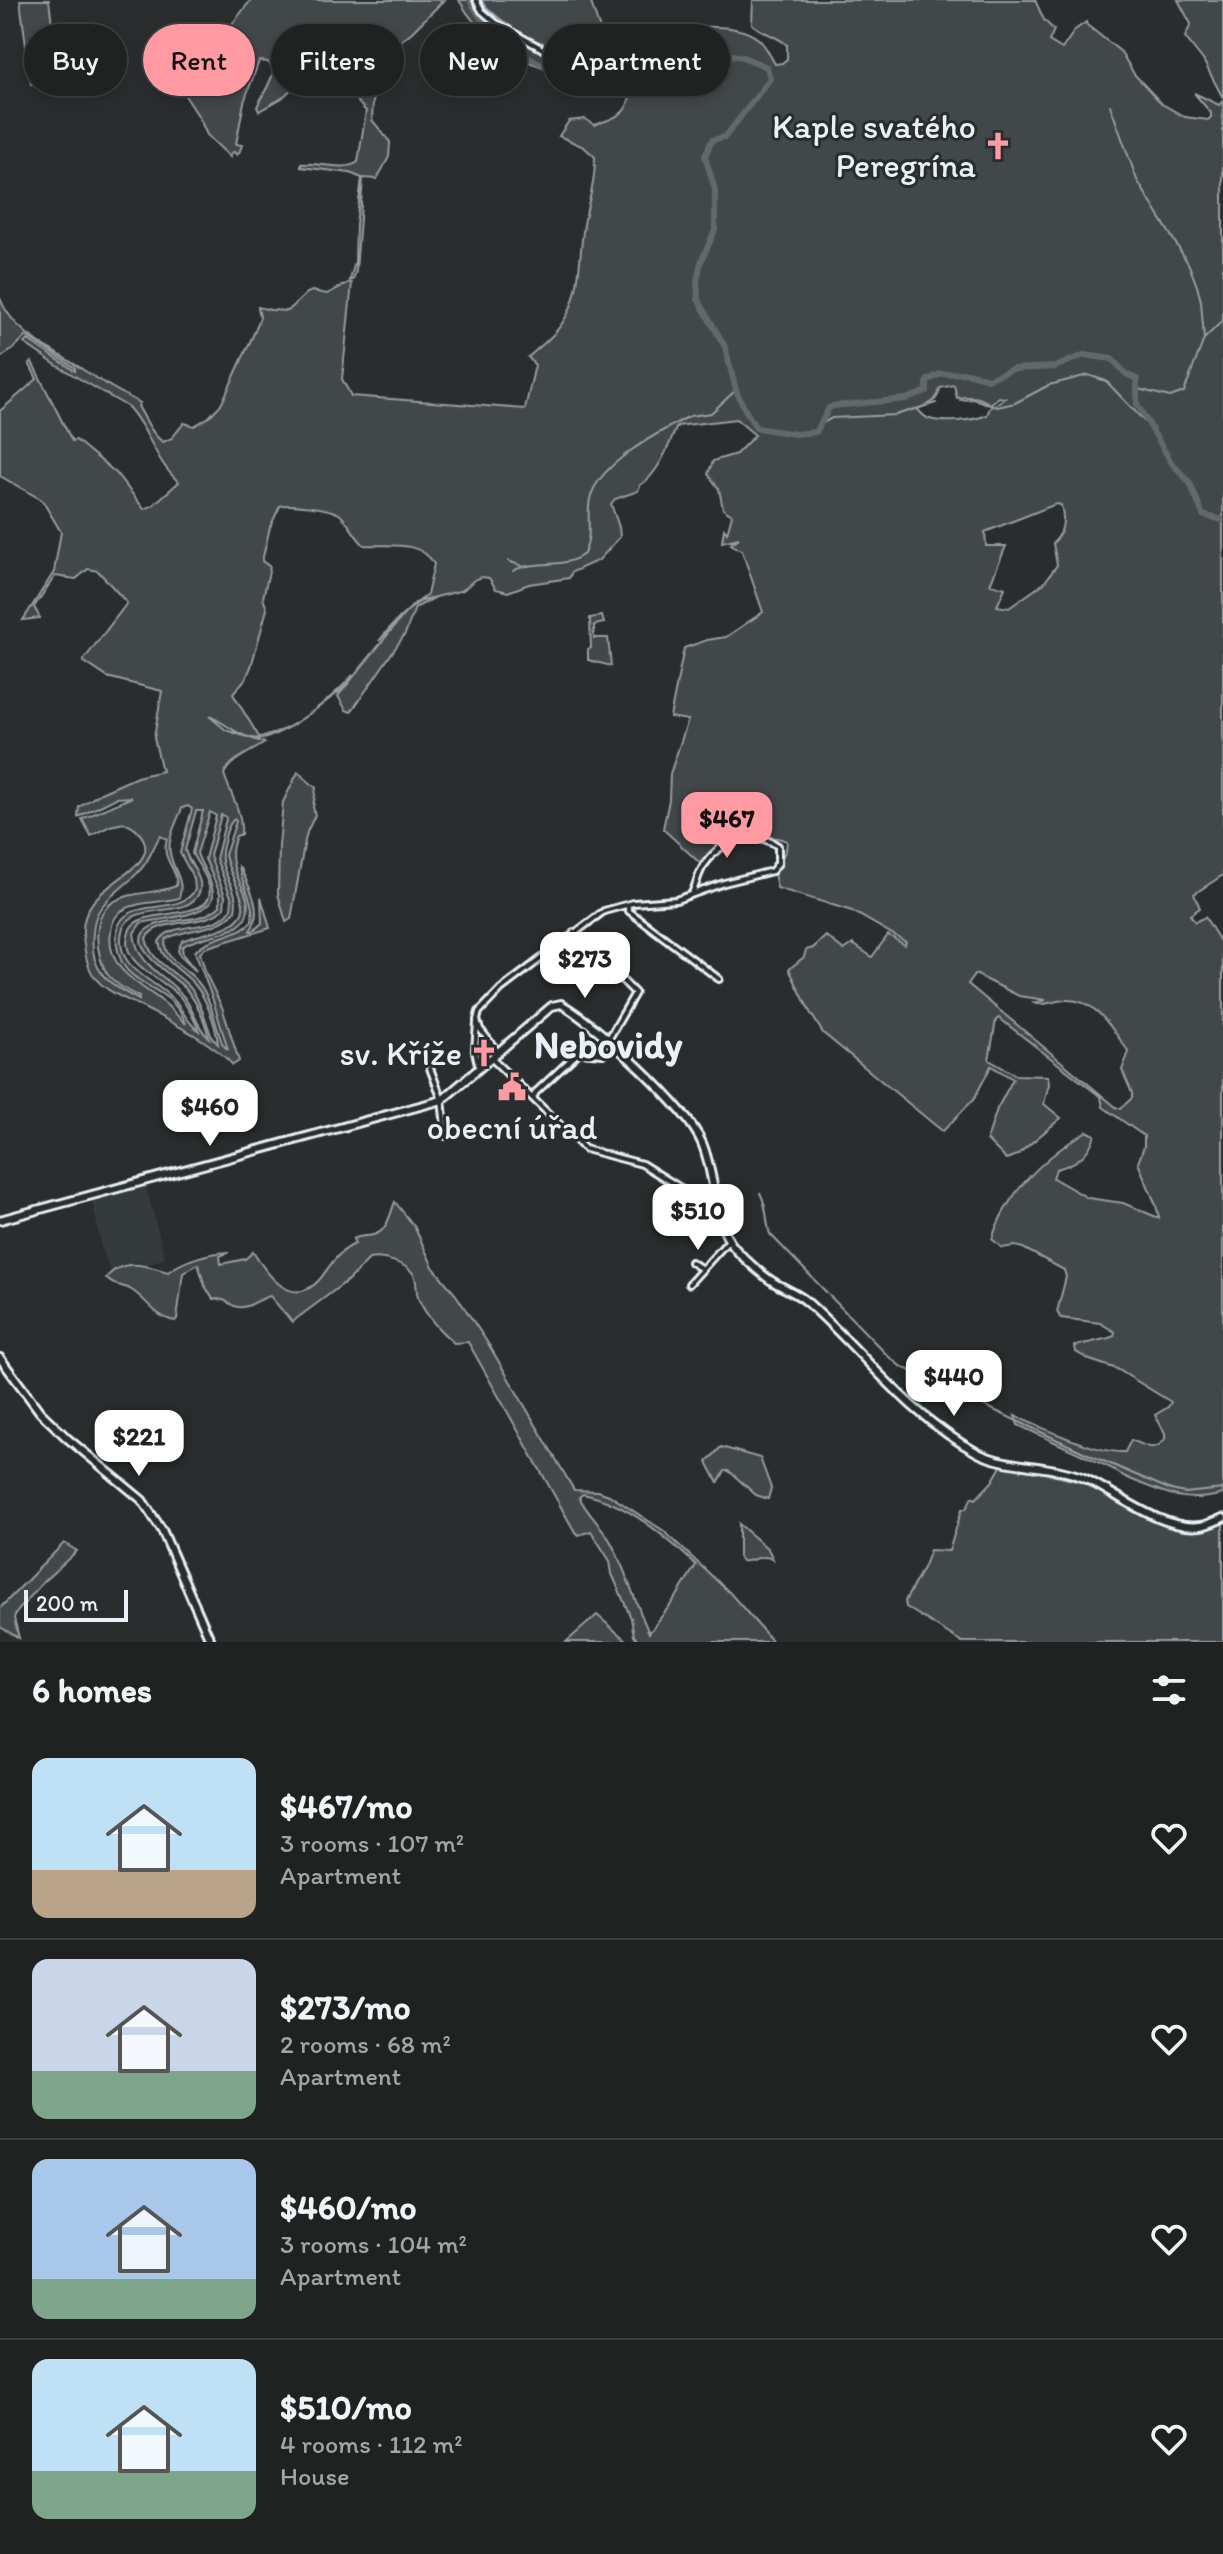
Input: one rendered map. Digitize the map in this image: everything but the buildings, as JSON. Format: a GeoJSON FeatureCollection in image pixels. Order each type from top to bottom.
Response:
{"type":"FeatureCollection","features":[{"type":"Feature","properties":{"kind":"street"},"geometry":{"type":"LineString","coordinates":[[476,0],[482,11],[496,23],[543,49]]}},
{"type":"Feature","properties":{"kind":"street"},"geometry":{"type":"LineString","coordinates":[[479,1069],[475,1051],[479,1012],[501,989],[574,932],[604,911],[627,905],[670,901],[772,871],[779,857],[778,846],[764,839],[727,841],[705,863],[692,893]]}},
{"type":"Feature","properties":{"kind":"street"},"geometry":{"type":"LineString","coordinates":[[627,905],[629,911],[719,979]]}},
{"type":"Feature","properties":{"kind":"street"},"geometry":{"type":"LineString","coordinates":[[574,932],[635,993],[608,1040]]}},
{"type":"Feature","properties":{"kind":"street"},"geometry":{"type":"LineString","coordinates":[[0,1220],[442,1100],[552,1006],[561,1004],[578,1013],[663,1092],[693,1129],[702,1143],[729,1240],[773,1282],[805,1301],[907,1402],[978,1453],[1071,1473],[1139,1508],[1177,1523],[1203,1525],[1223,1518]]}},
{"type":"Feature","properties":{"kind":"street"},"geometry":{"type":"LineString","coordinates":[[477,1020],[480,1029],[498,1052]]}},
{"type":"Feature","properties":{"kind":"street"},"geometry":{"type":"LineString","coordinates":[[533,1098],[579,1052],[603,1054],[614,1046]]}},
{"type":"Feature","properties":{"kind":"street"},"geometry":{"type":"LineString","coordinates":[[491,1058],[585,1149],[642,1164],[679,1187],[707,1220],[723,1224]]}},
{"type":"Feature","properties":{"kind":"street"},"geometry":{"type":"LineString","coordinates":[[430,1068],[442,1100],[446,1136]]}},
{"type":"Feature","properties":{"kind":"street"},"geometry":{"type":"LineString","coordinates":[[689,1284],[729,1240]]}},
{"type":"Feature","properties":{"kind":"street"},"geometry":{"type":"LineString","coordinates":[[691,1262],[702,1269]]}},
{"type":"Feature","properties":{"kind":"street"},"geometry":{"type":"LineString","coordinates":[[0,1358],[40,1412],[142,1500],[152,1513],[211,1642]]}},
{"type":"Feature","properties":{"kind":"shaded area"},"geometry":{"type":"Polygon","coordinates":[[[20,0],[49,0],[52,24],[24,24],[24,31],[20,0]]]}},
{"type":"Feature","properties":{"kind":"shaded area"},"geometry":{"type":"Polygon","coordinates":[[[251,0],[444,0],[404,38],[404,24],[271,24],[271,66],[259,61],[255,72],[255,24],[232,24],[251,0]]]}},
{"type":"Feature","properties":{"kind":"shaded area"},"geometry":{"type":"Polygon","coordinates":[[[459,0],[474,0],[493,24],[476,24],[459,0]]]}},
{"type":"Feature","properties":{"kind":"shaded area"},"geometry":{"type":"Polygon","coordinates":[[[480,0],[590,0],[598,24],[543,24],[543,43],[527,36],[527,24],[508,24],[480,0]]]}},
{"type":"Feature","properties":{"kind":"shaded area"},"geometry":{"type":"Polygon","coordinates":[[[753,0],[1035,0],[1044,20],[1054,30],[1049,41],[1062,49],[1075,30],[1086,22],[1121,52],[1134,74],[1162,104],[1185,117],[1208,120],[1211,117],[1194,93],[1219,105],[1223,101],[1223,875],[1194,894],[1200,908],[1190,915],[1195,922],[1205,917],[1223,946],[1223,1494],[1191,1498],[1153,1488],[1018,1425],[1015,1416],[1069,1439],[1113,1451],[1125,1452],[1131,1440],[1153,1447],[1165,1439],[1155,1415],[1171,1402],[1117,1369],[1076,1352],[1075,1346],[1109,1338],[1115,1332],[1100,1323],[1061,1318],[1057,1312],[1066,1277],[1064,1270],[1023,1248],[1002,1248],[992,1239],[1007,1206],[1030,1177],[1057,1152],[1087,1131],[1095,1135],[1085,1154],[1070,1165],[1056,1169],[1053,1178],[1088,1198],[1123,1203],[1159,1218],[1138,1163],[1144,1136],[1103,1107],[1101,1097],[999,1018],[996,1020],[989,1060],[1016,1075],[1048,1076],[1044,1104],[1061,1118],[1017,1155],[1006,1159],[987,1140],[997,1109],[1013,1079],[991,1066],[974,1099],[941,1130],[823,1033],[789,969],[804,957],[806,950],[826,936],[844,950],[853,944],[872,957],[888,935],[905,945],[906,942],[852,911],[777,888],[774,873],[786,850],[787,841],[729,832],[701,864],[663,829],[670,774],[688,720],[670,717],[684,648],[726,637],[763,612],[742,551],[731,544],[739,538],[722,542],[724,529],[727,533],[732,515],[723,509],[719,489],[708,474],[713,461],[736,454],[755,435],[736,419],[677,426],[662,459],[638,491],[615,499],[611,504],[620,537],[599,560],[572,572],[569,578],[529,584],[508,592],[496,589],[489,578],[482,577],[463,590],[436,597],[415,608],[405,634],[351,712],[346,710],[338,696],[403,615],[427,595],[434,564],[428,556],[412,548],[364,545],[342,516],[334,512],[280,506],[270,527],[262,561],[270,567],[263,598],[267,609],[251,667],[233,694],[259,737],[284,729],[309,714],[299,721],[277,733],[260,739],[239,733],[209,716],[226,730],[265,743],[236,760],[224,774],[240,818],[241,834],[236,836],[232,860],[246,896],[247,914],[237,927],[182,947],[183,955],[196,971],[180,956],[178,950],[182,941],[230,925],[242,913],[243,904],[225,855],[236,821],[234,819],[228,829],[222,862],[234,893],[235,911],[220,923],[166,939],[165,946],[171,957],[202,988],[223,1045],[228,1050],[195,952],[206,943],[239,930],[252,921],[252,907],[239,867],[256,908],[250,931],[262,923],[261,897],[270,928],[205,948],[200,953],[239,1061],[233,1065],[189,1032],[109,990],[89,967],[83,935],[88,910],[103,892],[140,861],[145,844],[140,833],[124,823],[91,836],[82,819],[132,797],[116,798],[78,817],[79,807],[137,777],[162,771],[154,738],[162,691],[107,677],[83,661],[127,603],[98,571],[88,569],[76,579],[55,576],[34,607],[40,618],[23,620],[54,572],[61,532],[42,500],[0,476],[0,411],[37,379],[29,363],[32,362],[72,441],[76,440],[116,473],[144,509],[152,506],[179,482],[164,465],[128,407],[24,343],[28,340],[75,371],[75,368],[26,336],[0,358],[0,298],[6,311],[25,332],[140,403],[138,406],[149,426],[163,442],[172,438],[184,423],[194,426],[209,417],[222,403],[255,331],[260,317],[258,307],[288,311],[307,293],[327,294],[350,282],[342,379],[351,396],[525,409],[535,365],[528,357],[559,327],[574,298],[594,174],[595,157],[584,147],[559,136],[569,121],[585,119],[595,125],[619,115],[627,107],[630,96],[730,96],[730,28],[760,40],[775,64],[782,63],[787,59],[787,45],[752,24],[753,0]],[[954,385],[940,388],[932,402],[917,409],[933,420],[966,420],[987,415],[990,408],[1005,398],[999,397],[990,404],[975,397],[957,398],[954,385]],[[1056,504],[985,532],[986,546],[1006,546],[990,584],[1005,588],[997,606],[1009,608],[1044,583],[1057,565],[1053,543],[1063,526],[1061,505],[1056,504]],[[188,806],[182,808],[169,847],[180,881],[179,898],[123,910],[113,922],[111,931],[113,955],[118,965],[186,1024],[174,1004],[124,966],[118,951],[117,934],[127,915],[182,901],[195,890],[194,879],[180,853],[192,809],[188,806]],[[196,811],[185,850],[199,878],[198,895],[180,907],[130,919],[123,927],[121,944],[129,963],[172,998],[199,1031],[181,998],[135,961],[127,941],[130,929],[137,922],[191,910],[209,898],[208,882],[192,853],[203,811],[196,811]],[[210,812],[197,853],[211,884],[211,902],[195,912],[141,923],[134,933],[140,954],[183,996],[209,1038],[189,993],[153,961],[142,943],[142,935],[157,924],[203,916],[220,906],[220,893],[205,859],[216,816],[210,812]],[[221,815],[210,856],[225,896],[224,908],[205,918],[161,927],[146,938],[153,955],[192,990],[212,1038],[218,1044],[213,1021],[199,991],[164,956],[159,942],[173,931],[224,917],[231,909],[232,899],[216,859],[225,816],[221,815]],[[160,836],[141,869],[100,909],[93,933],[94,957],[103,975],[139,1000],[108,975],[100,957],[98,925],[107,907],[115,901],[176,886],[166,847],[167,839],[160,836]],[[975,974],[968,984],[1117,1108],[1132,1098],[1122,1070],[1129,1052],[1096,1010],[1077,1001],[1042,1004],[1034,1003],[1046,1000],[1019,996],[975,974]]]}},
{"type":"Feature","properties":{"kind":"shaded area"},"geometry":{"type":"Polygon","coordinates":[[[1178,0],[1223,0],[1223,98],[1203,60],[1185,37],[1191,24],[1178,0]]]}},
{"type":"Feature","properties":{"kind":"shaded area"},"geometry":{"type":"Polygon","coordinates":[[[527,44],[543,51],[543,67],[527,62],[527,44]]]}},
{"type":"Feature","properties":{"kind":"shaded area"},"geometry":{"type":"Polygon","coordinates":[[[271,78],[271,96],[284,96],[259,111],[257,107],[271,78]]]}},
{"type":"Feature","properties":{"kind":"shaded area"},"geometry":{"type":"Polygon","coordinates":[[[185,96],[246,96],[236,144],[242,145],[239,153],[231,153],[230,157],[207,135],[185,96]]]}},
{"type":"Feature","properties":{"kind":"shaded area"},"geometry":{"type":"Polygon","coordinates":[[[375,96],[372,120],[390,142],[389,157],[377,179],[363,178],[356,271],[353,280],[350,280],[355,262],[362,178],[350,173],[301,167],[301,164],[346,166],[358,162],[366,111],[354,97],[375,96]]]}},
{"type":"Feature","properties":{"kind":"shaded area"},"geometry":{"type":"Polygon","coordinates":[[[602,616],[604,623],[594,625],[594,638],[608,638],[611,666],[588,660],[588,649],[591,648],[590,618],[602,616]]]}},
{"type":"Feature","properties":{"kind":"shaded area"},"geometry":{"type":"Polygon","coordinates":[[[353,675],[341,690],[310,713],[334,694],[353,675]]]}},
{"type":"Feature","properties":{"kind":"shaded area"},"geometry":{"type":"Polygon","coordinates":[[[298,772],[316,788],[315,815],[304,845],[291,919],[286,922],[278,894],[279,846],[283,802],[298,772]]]}},
{"type":"Feature","properties":{"kind":"shaded area"},"geometry":{"type":"Polygon","coordinates":[[[146,1186],[165,1258],[147,1265],[136,1262],[110,1270],[101,1246],[92,1199],[146,1186]]]}},
{"type":"Feature","properties":{"kind":"shaded area"},"geometry":{"type":"Polygon","coordinates":[[[395,1202],[414,1226],[433,1267],[489,1345],[574,1490],[598,1491],[609,1495],[664,1531],[730,1593],[773,1642],[639,1642],[634,1636],[631,1618],[612,1574],[610,1561],[591,1531],[579,1535],[575,1532],[468,1342],[454,1343],[434,1324],[419,1300],[414,1275],[406,1267],[387,1260],[369,1259],[351,1278],[292,1322],[270,1296],[242,1307],[213,1299],[198,1264],[183,1273],[175,1321],[156,1312],[130,1289],[106,1278],[113,1271],[128,1265],[168,1272],[205,1256],[229,1252],[220,1256],[221,1264],[245,1259],[253,1252],[281,1286],[300,1291],[310,1288],[320,1279],[339,1255],[355,1244],[353,1239],[382,1230],[395,1202]],[[583,1494],[579,1497],[612,1544],[649,1633],[696,1565],[644,1522],[599,1498],[583,1494]]]}},
{"type":"Feature","properties":{"kind":"shaded area"},"geometry":{"type":"Polygon","coordinates":[[[721,1447],[760,1458],[771,1488],[768,1499],[756,1495],[729,1471],[725,1471],[718,1483],[707,1462],[721,1447]]]}},
{"type":"Feature","properties":{"kind":"shaded area"},"geometry":{"type":"Polygon","coordinates":[[[1003,1463],[1084,1483],[1142,1514],[1195,1530],[1223,1520],[1223,1642],[962,1642],[906,1607],[905,1601],[930,1550],[949,1551],[962,1509],[966,1509],[972,1497],[976,1499],[992,1482],[1003,1463]]]}},
{"type":"Feature","properties":{"kind":"shaded area"},"geometry":{"type":"Polygon","coordinates":[[[739,1524],[768,1549],[773,1559],[763,1557],[742,1561],[739,1557],[739,1524]]]}},
{"type":"Feature","properties":{"kind":"shaded area"},"geometry":{"type":"Polygon","coordinates":[[[64,1543],[77,1551],[44,1581],[16,1613],[14,1618],[19,1638],[0,1627],[0,1608],[64,1543]]]}},
{"type":"Feature","properties":{"kind":"shaded area"},"geometry":{"type":"Polygon","coordinates":[[[597,1615],[628,1642],[566,1642],[597,1615]]]}},
{"type":"Feature","properties":{"kind":"waterway"},"geometry":{"type":"LineString","coordinates":[[470,0],[486,27],[501,43],[548,66],[567,58],[588,61],[598,75],[606,78],[618,75],[636,62],[720,53],[743,57],[767,67],[770,79],[725,137],[712,140],[705,156],[715,190],[715,230],[701,262],[697,281],[698,299],[725,347],[736,390],[756,428],[795,434],[816,432],[833,406],[906,399],[927,391],[927,381],[940,374],[967,373],[988,379],[1013,369],[1055,367],[1084,355],[1112,359],[1126,374],[1137,379],[1137,404],[1171,462],[1190,483],[1203,515],[1223,520]]}},
{"type":"Feature","properties":{"kind":"waterway"},"geometry":{"type":"LineString","coordinates":[[1110,105],[1137,180],[1189,265],[1201,301],[1204,339]]}},
{"type":"Feature","properties":{"kind":"waterway"},"geometry":{"type":"LineString","coordinates":[[1138,389],[1170,397],[1184,392],[1204,339],[1223,320]]}},
{"type":"Feature","properties":{"kind":"waterway"},"geometry":{"type":"LineString","coordinates":[[960,400],[974,399],[997,407],[1015,403],[1049,385],[1088,375],[1106,381],[1149,426]]}},
{"type":"Feature","properties":{"kind":"waterway"},"geometry":{"type":"LineString","coordinates":[[690,416],[711,413],[736,390]]}},
{"type":"Feature","properties":{"kind":"waterway"},"geometry":{"type":"LineString","coordinates":[[819,425],[832,418],[895,415],[936,403]]}},
{"type":"Feature","properties":{"kind":"waterway"},"geometry":{"type":"LineString","coordinates":[[513,571],[521,567],[567,562],[584,554],[590,499],[595,486],[631,450],[688,417]]}},
{"type":"Feature","properties":{"kind":"waterway"},"geometry":{"type":"LineString","coordinates":[[508,561],[522,566]]}},
{"type":"Feature","properties":{"kind":"waterway"},"geometry":{"type":"LineString","coordinates":[[760,1193],[770,1234],[900,1366],[1171,1490],[1185,1493],[1223,1489]]}},
{"type":"Feature","properties":{"kind":"place","name":"Kaple svatého Peregrína"},"geometry":{"type":"Point","coordinates":[998,146]}},
{"type":"Feature","properties":{"kind":"place","name":"sv. Kříže"},"geometry":{"type":"Point","coordinates":[484,1053]}},
{"type":"Feature","properties":{"kind":"place","name":"obecní úřad"},"geometry":{"type":"Point","coordinates":[512,1087]}},
{"type":"Feature","properties":{"kind":"district","name":"Nebovidy"},"geometry":{"type":"Point","coordinates":[608,1045]}}]}
